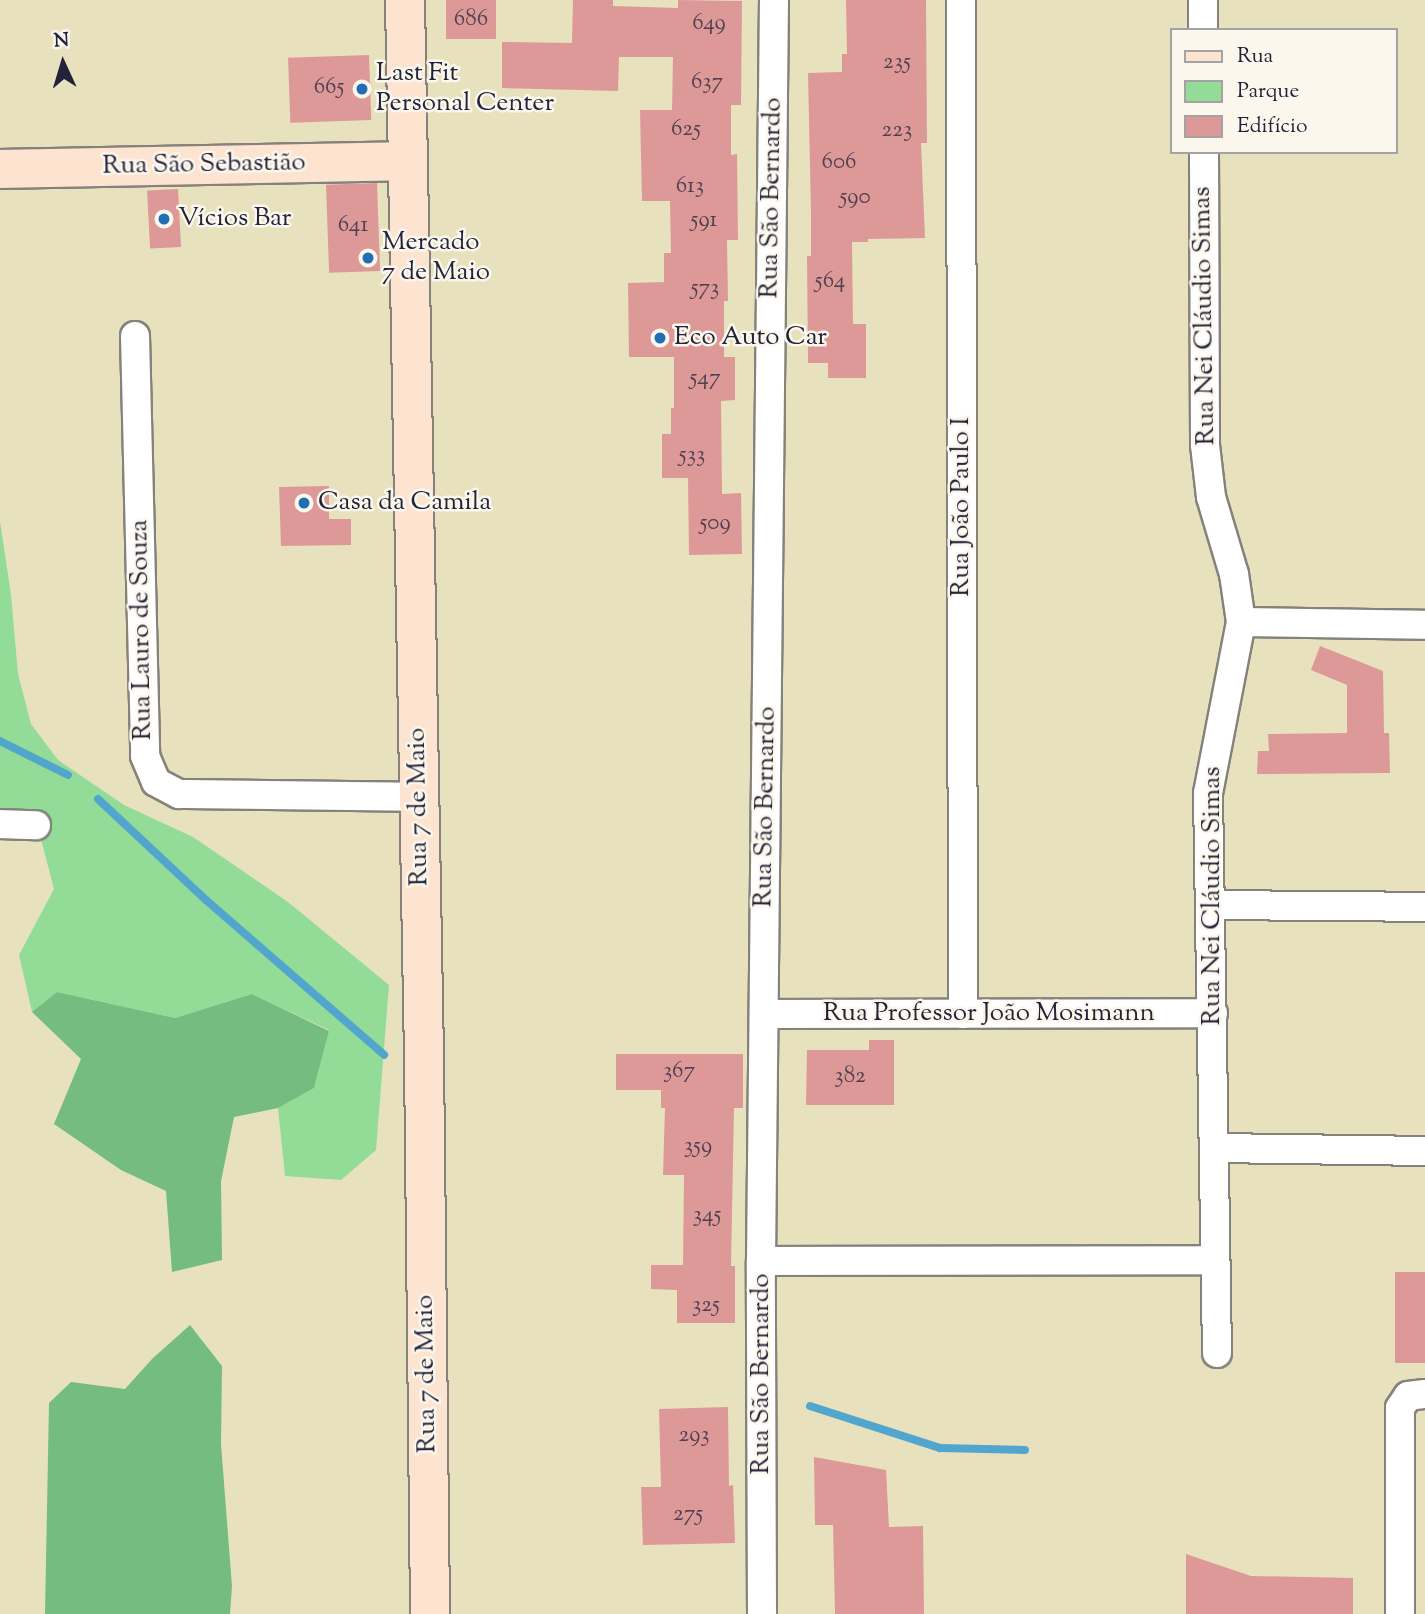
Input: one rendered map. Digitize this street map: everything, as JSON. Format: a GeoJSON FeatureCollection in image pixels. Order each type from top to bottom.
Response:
{"type":"FeatureCollection","features":[{"type":"Feature","properties":{"kind":"street","name":"Rua 7 de Maio"},"geometry":{"type":"LineString","coordinates":[[405,0],[425,1057],[430,1614]]}},
{"type":"Feature","properties":{"kind":"street","name":"Rua São Bernardo"},"geometry":{"type":"LineString","coordinates":[[762,1614],[761,1261],[774,0]]}},
{"type":"Feature","properties":{"kind":"street","name":"Rua João Paulo I"},"geometry":{"type":"LineString","coordinates":[[961,0],[963,1014]]}},
{"type":"Feature","properties":{"kind":"street"},"geometry":{"type":"LineString","coordinates":[[1203,0],[1203,28]]}},
{"type":"Feature","properties":{"kind":"street","name":"Rua Nei Cláudio Simas"},"geometry":{"type":"LineString","coordinates":[[1204,154],[1205,445],[1211,497],[1234,574],[1241,622],[1208,793],[1212,905],[1217,1353]]}},
{"type":"Feature","properties":{"kind":"street","name":"Rua São Sebastião"},"geometry":{"type":"LineString","coordinates":[[0,169],[408,160]]}},
{"type":"Feature","properties":{"kind":"street","name":"Rua Lauro de Souza"},"geometry":{"type":"LineString","coordinates":[[135,336],[145,756],[156,782],[179,794],[418,797]]}},
{"type":"Feature","properties":{"kind":"street"},"geometry":{"type":"LineString","coordinates":[[1241,622],[1425,625]]}},
{"type":"Feature","properties":{"kind":"street"},"geometry":{"type":"LineString","coordinates":[[0,824],[36,825]]}},
{"type":"Feature","properties":{"kind":"street"},"geometry":{"type":"LineString","coordinates":[[1212,905],[1425,907]]}},
{"type":"Feature","properties":{"kind":"street","name":"Rua Professor João Mosimann"},"geometry":{"type":"LineString","coordinates":[[764,1014],[1213,1013]]}},
{"type":"Feature","properties":{"kind":"street"},"geometry":{"type":"LineString","coordinates":[[1214,1148],[1425,1151]]}},
{"type":"Feature","properties":{"kind":"street"},"geometry":{"type":"LineString","coordinates":[[761,1261],[1214,1260]]}},
{"type":"Feature","properties":{"kind":"street"},"geometry":{"type":"LineString","coordinates":[[1401,1614],[1400,1408],[1408,1396],[1425,1394]]}},
{"type":"Feature","properties":{"kind":"green space"},"geometry":{"type":"Polygon","coordinates":[[[0,521],[11,595],[18,674],[31,724],[58,760],[124,805],[193,837],[288,902],[389,985],[376,1150],[341,1180],[285,1176],[278,1108],[314,1088],[329,1030],[252,994],[175,1018],[57,992],[32,1012],[19,955],[54,889],[38,828],[0,826],[0,521]]]}},
{"type":"Feature","properties":{"kind":"green space"},"geometry":{"type":"Polygon","coordinates":[[[57,992],[175,1018],[252,994],[329,1031],[314,1088],[278,1108],[234,1117],[221,1181],[222,1260],[172,1272],[166,1191],[121,1170],[54,1124],[81,1059],[32,1012],[57,992]]]}},
{"type":"Feature","properties":{"kind":"green space"},"geometry":{"type":"Polygon","coordinates":[[[190,1325],[222,1366],[221,1444],[232,1586],[230,1614],[45,1614],[49,1403],[71,1382],[125,1389],[152,1359],[190,1325]]]}},
{"type":"Feature","properties":{"kind":"building"},"geometry":{"type":"Polygon","coordinates":[[[446,0],[496,0],[496,39],[446,39],[446,0]]]}},
{"type":"Feature","properties":{"kind":"building"},"geometry":{"type":"Polygon","coordinates":[[[573,0],[613,0],[613,6],[678,8],[678,0],[742,1],[741,105],[731,105],[731,155],[737,154],[738,240],[727,240],[728,301],[724,301],[724,357],[735,357],[735,400],[721,401],[722,494],[741,493],[742,554],[689,555],[688,478],[662,478],[662,434],[671,434],[671,408],[674,408],[674,357],[629,357],[628,283],[664,282],[664,253],[671,253],[670,201],[642,201],[640,110],[672,110],[673,57],[619,57],[618,91],[502,88],[502,42],[572,43],[573,0]]]}},
{"type":"Feature","properties":{"kind":"building"},"geometry":{"type":"Polygon","coordinates":[[[846,0],[926,0],[927,143],[921,143],[925,238],[868,239],[868,242],[852,242],[853,324],[866,324],[866,378],[828,378],[828,363],[808,363],[807,256],[811,256],[811,214],[808,73],[842,72],[842,54],[847,54],[846,0]]]}},
{"type":"Feature","properties":{"kind":"building"},"geometry":{"type":"Polygon","coordinates":[[[369,55],[371,120],[290,123],[288,58],[369,55]]]}},
{"type":"Feature","properties":{"kind":"building"},"geometry":{"type":"Polygon","coordinates":[[[377,183],[380,271],[329,273],[326,185],[377,183]]]}},
{"type":"Feature","properties":{"kind":"building","name":"Vícios Bar"},"geometry":{"type":"Polygon","coordinates":[[[178,189],[181,247],[150,249],[147,191],[178,189]]]}},
{"type":"Feature","properties":{"kind":"building","name":"Casa da Camila"},"geometry":{"type":"Polygon","coordinates":[[[329,486],[329,519],[351,519],[351,545],[281,546],[279,487],[329,486]]]}},
{"type":"Feature","properties":{"kind":"building"},"geometry":{"type":"Polygon","coordinates":[[[1320,646],[1383,671],[1384,733],[1389,733],[1390,773],[1257,774],[1258,751],[1269,751],[1268,734],[1347,733],[1347,685],[1311,670],[1320,646]]]}},
{"type":"Feature","properties":{"kind":"building"},"geometry":{"type":"Polygon","coordinates":[[[869,1040],[894,1040],[894,1105],[806,1105],[807,1050],[869,1050],[869,1040]]]}},
{"type":"Feature","properties":{"kind":"building"},"geometry":{"type":"Polygon","coordinates":[[[616,1054],[743,1054],[743,1108],[734,1108],[731,1266],[735,1266],[735,1323],[677,1323],[677,1290],[651,1289],[651,1265],[683,1265],[684,1175],[663,1175],[665,1108],[661,1108],[661,1090],[616,1090],[616,1054]]]}},
{"type":"Feature","properties":{"kind":"building"},"geometry":{"type":"Polygon","coordinates":[[[1395,1272],[1425,1272],[1425,1363],[1395,1363],[1395,1272]]]}},
{"type":"Feature","properties":{"kind":"building"},"geometry":{"type":"Polygon","coordinates":[[[728,1407],[729,1486],[733,1485],[735,1543],[643,1545],[641,1487],[661,1487],[659,1409],[728,1407]]]}},
{"type":"Feature","properties":{"kind":"building"},"geometry":{"type":"Polygon","coordinates":[[[814,1457],[886,1470],[889,1527],[923,1526],[924,1614],[835,1614],[833,1525],[815,1525],[814,1457]]]}},
{"type":"Feature","properties":{"kind":"building"},"geometry":{"type":"Polygon","coordinates":[[[1186,1554],[1251,1576],[1353,1578],[1353,1614],[1186,1614],[1186,1554]]]}},
{"type":"Feature","properties":{"kind":"waterway"},"geometry":{"type":"LineString","coordinates":[[0,741],[68,775]]}},
{"type":"Feature","properties":{"kind":"waterway"},"geometry":{"type":"LineString","coordinates":[[98,799],[206,900],[384,1055]]}},
{"type":"Feature","properties":{"kind":"waterway"},"geometry":{"type":"LineString","coordinates":[[810,1406],[940,1448],[1025,1450]]}},
{"type":"Feature","properties":{"kind":"place","name":"Last Fit Personal Center"},"geometry":{"type":"Point","coordinates":[362,89]}},
{"type":"Feature","properties":{"kind":"place","name":"Vícios Bar"},"geometry":{"type":"Point","coordinates":[164,219]}},
{"type":"Feature","properties":{"kind":"place","name":"Mercado 7 de Maio"},"geometry":{"type":"Point","coordinates":[368,258]}},
{"type":"Feature","properties":{"kind":"place","name":"Eco Auto Car"},"geometry":{"type":"Point","coordinates":[660,338]}},
{"type":"Feature","properties":{"kind":"place","name":"Casa da Camila"},"geometry":{"type":"Point","coordinates":[304,503]}}]}
